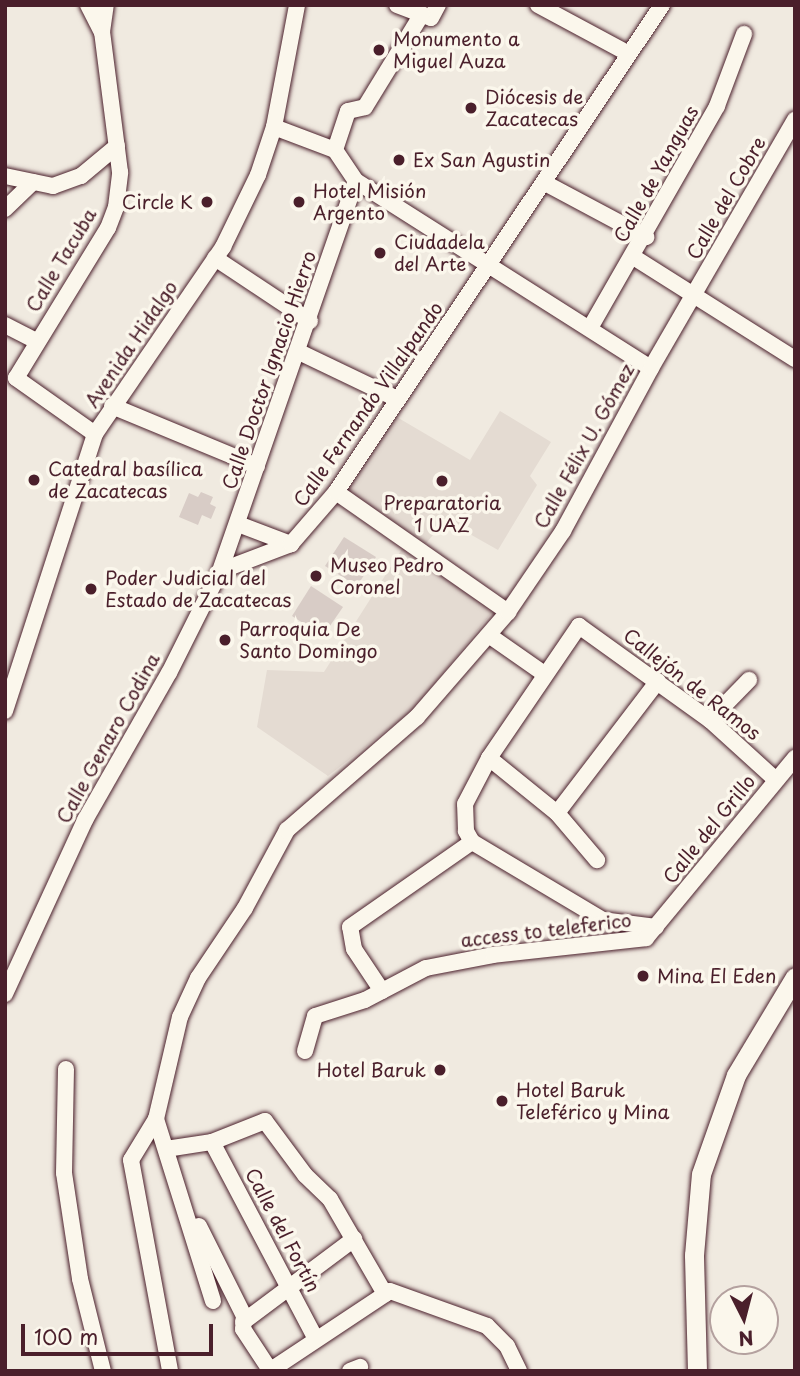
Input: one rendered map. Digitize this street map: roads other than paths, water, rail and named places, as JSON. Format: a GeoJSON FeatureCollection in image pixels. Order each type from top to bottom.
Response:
{"type":"FeatureCollection","features":[{"type":"Feature","properties":{"kind":"main road"},"geometry":{"type":"LineString","coordinates":[[697,1371],[694,1255],[701,1174],[736,1074],[795,978]]}},
{"type":"Feature","properties":{"kind":"street"},"geometry":{"type":"LineString","coordinates":[[88,5],[102,32]]}},
{"type":"Feature","properties":{"kind":"street"},"geometry":{"type":"LineString","coordinates":[[102,32],[106,5]]}},
{"type":"Feature","properties":{"kind":"street","name":"Avenida Hidalgo"},"geometry":{"type":"LineString","coordinates":[[5,711],[95,435],[112,406],[215,258],[258,174],[274,127],[297,5]]}},
{"type":"Feature","properties":{"kind":"street"},"geometry":{"type":"LineString","coordinates":[[335,150],[348,111],[365,107],[430,12],[397,5]]}},
{"type":"Feature","properties":{"kind":"street"},"geometry":{"type":"LineString","coordinates":[[538,5],[629,54]]}},
{"type":"Feature","properties":{"kind":"street","name":"Calle Fernando Villalpando"},"geometry":{"type":"LineString","coordinates":[[290,544],[336,492],[662,5]]}},
{"type":"Feature","properties":{"kind":"street","name":"Calle Tacuba"},"geometry":{"type":"LineString","coordinates":[[95,435],[16,378],[36,341],[108,228],[119,183],[117,146],[102,32]]}},
{"type":"Feature","properties":{"kind":"street","name":"Calle de Yanguas"},"geometry":{"type":"LineString","coordinates":[[590,328],[635,258],[717,106],[744,34]]}},
{"type":"Feature","properties":{"kind":"street","name":"Calle del Cobre"},"geometry":{"type":"LineString","coordinates":[[692,296],[795,120]]}},
{"type":"Feature","properties":{"kind":"street"},"geometry":{"type":"LineString","coordinates":[[274,127],[335,150],[356,181],[651,368]]}},
{"type":"Feature","properties":{"kind":"street"},"geometry":{"type":"LineString","coordinates":[[5,176],[53,186],[81,176],[117,146]]}},
{"type":"Feature","properties":{"kind":"street","name":"Calle Doctor Ignacio Hierro"},"geometry":{"type":"LineString","coordinates":[[220,571],[310,321],[356,181]]}},
{"type":"Feature","properties":{"kind":"street"},"geometry":{"type":"LineString","coordinates":[[5,209],[33,182]]}},
{"type":"Feature","properties":{"kind":"street"},"geometry":{"type":"LineString","coordinates":[[545,183],[646,237]]}},
{"type":"Feature","properties":{"kind":"street"},"geometry":{"type":"LineString","coordinates":[[215,258],[310,321]]}},
{"type":"Feature","properties":{"kind":"street"},"geometry":{"type":"LineString","coordinates":[[635,258],[795,359]]}},
{"type":"Feature","properties":{"kind":"street","name":"Calle Félix U. Gómez"},"geometry":{"type":"LineString","coordinates":[[170,1371],[131,1160],[163,1102],[180,1017],[198,978],[245,908],[287,830],[417,717],[490,636],[508,612],[563,531],[692,296]]}},
{"type":"Feature","properties":{"kind":"street"},"geometry":{"type":"LineString","coordinates":[[5,325],[36,341]]}},
{"type":"Feature","properties":{"kind":"street"},"geometry":{"type":"LineString","coordinates":[[299,352],[397,399]]}},
{"type":"Feature","properties":{"kind":"street"},"geometry":{"type":"LineString","coordinates":[[112,406],[257,466]]}},
{"type":"Feature","properties":{"kind":"street"},"geometry":{"type":"LineString","coordinates":[[336,492],[508,612]]}},
{"type":"Feature","properties":{"kind":"street"},"geometry":{"type":"LineString","coordinates":[[238,524],[290,544]]}},
{"type":"Feature","properties":{"kind":"street"},"geometry":{"type":"LineString","coordinates":[[220,571],[290,544]]}},
{"type":"Feature","properties":{"kind":"street","name":"Calle Genaro Codina"},"geometry":{"type":"LineString","coordinates":[[5,995],[85,820],[169,673],[220,571]]}},
{"type":"Feature","properties":{"kind":"street","name":"Callejón de Ramos"},"geometry":{"type":"LineString","coordinates":[[543,673],[579,626],[710,720],[776,780]]}},
{"type":"Feature","properties":{"kind":"street"},"geometry":{"type":"LineString","coordinates":[[490,636],[543,673],[489,758],[463,810],[472,842],[603,920],[656,927]]}},
{"type":"Feature","properties":{"kind":"street"},"geometry":{"type":"LineString","coordinates":[[710,720],[749,680]]}},
{"type":"Feature","properties":{"kind":"street"},"geometry":{"type":"LineString","coordinates":[[557,813],[658,681]]}},
{"type":"Feature","properties":{"kind":"street"},"geometry":{"type":"LineString","coordinates":[[489,758],[557,813],[597,860]]}},
{"type":"Feature","properties":{"kind":"street","name":"Calle del Grillo"},"geometry":{"type":"LineString","coordinates":[[656,927],[795,758]]}},
{"type":"Feature","properties":{"kind":"street"},"geometry":{"type":"LineString","coordinates":[[382,991],[354,949],[350,927],[472,842]]}},
{"type":"Feature","properties":{"kind":"street","name":"access to teleferico"},"geometry":{"type":"LineString","coordinates":[[305,1051],[315,1016],[382,991],[426,968],[592,942],[636,942],[656,927]]}},
{"type":"Feature","properties":{"kind":"street"},"geometry":{"type":"LineString","coordinates":[[66,1069],[64,1173],[80,1279],[103,1371]]}},
{"type":"Feature","properties":{"kind":"street"},"geometry":{"type":"LineString","coordinates":[[156,1119],[213,1301]]}},
{"type":"Feature","properties":{"kind":"street"},"geometry":{"type":"LineString","coordinates":[[166,1149],[212,1142],[265,1121],[305,1175],[330,1199],[385,1294]]}},
{"type":"Feature","properties":{"kind":"street","name":"Calle del Fortín"},"geometry":{"type":"LineString","coordinates":[[212,1142],[316,1339]]}},
{"type":"Feature","properties":{"kind":"street"},"geometry":{"type":"LineString","coordinates":[[184,1204],[238,1304],[243,1322],[268,1367],[274,1370],[390,1291],[487,1326],[507,1346],[519,1371]]}},
{"type":"Feature","properties":{"kind":"street"},"geometry":{"type":"LineString","coordinates":[[243,1322],[354,1239]]}},
{"type":"Feature","properties":{"kind":"place","name":"Monumento a Miguel Auza"},"geometry":{"type":"Point","coordinates":[379,50]}},
{"type":"Feature","properties":{"kind":"place","name":"Diócesis de Zacatecas"},"geometry":{"type":"Point","coordinates":[471,108]}},
{"type":"Feature","properties":{"kind":"place","name":"Ex San Agustin"},"geometry":{"type":"Point","coordinates":[399,160]}},
{"type":"Feature","properties":{"kind":"place","name":"Circle K"},"geometry":{"type":"Point","coordinates":[207,202]}},
{"type":"Feature","properties":{"kind":"place","name":"Hotel Misión Argento"},"geometry":{"type":"Point","coordinates":[299,202]}},
{"type":"Feature","properties":{"kind":"place","name":"Ciudadela del Arte"},"geometry":{"type":"Point","coordinates":[380,253]}},
{"type":"Feature","properties":{"kind":"place","name":"Catedral basílica de Zacatecas"},"geometry":{"type":"Point","coordinates":[34,480]}},
{"type":"Feature","properties":{"kind":"place","name":"Preparatoria 1 UAZ"},"geometry":{"type":"Point","coordinates":[442,481]}},
{"type":"Feature","properties":{"kind":"place","name":"Museo Pedro Coronel"},"geometry":{"type":"Point","coordinates":[316,576]}},
{"type":"Feature","properties":{"kind":"place","name":"Poder Judicial del Estado de Zacatecas"},"geometry":{"type":"Point","coordinates":[91,589]}},
{"type":"Feature","properties":{"kind":"place","name":"Parroquia De Santo Domingo"},"geometry":{"type":"Point","coordinates":[225,640]}},
{"type":"Feature","properties":{"kind":"place","name":"Mina El Eden"},"geometry":{"type":"Point","coordinates":[643,976]}},
{"type":"Feature","properties":{"kind":"place","name":"Hotel Baruk"},"geometry":{"type":"Point","coordinates":[440,1070]}},
{"type":"Feature","properties":{"kind":"place","name":"Hotel Baruk Teleférico y Mina"},"geometry":{"type":"Point","coordinates":[502,1101]}}]}
